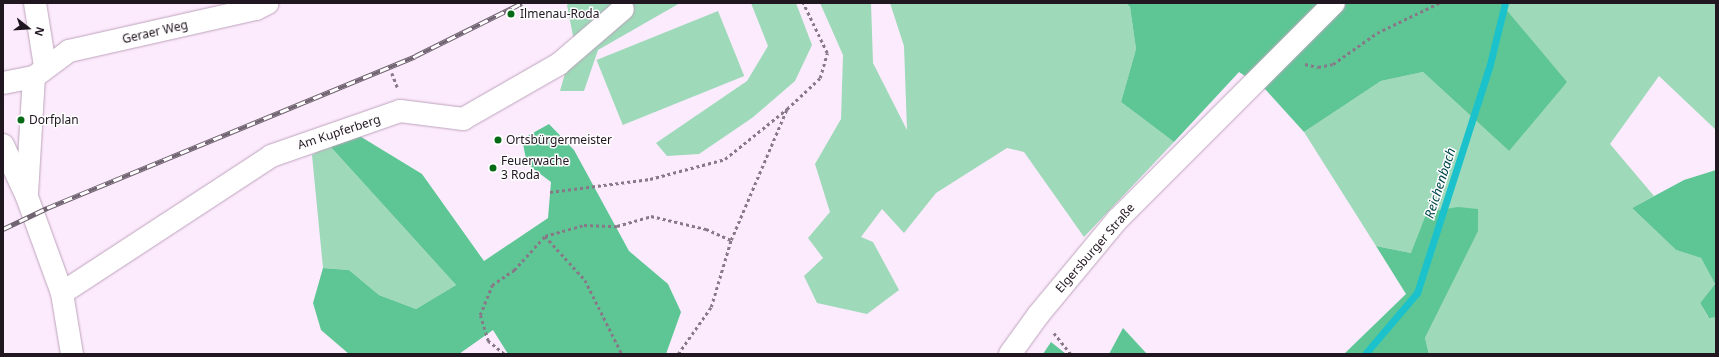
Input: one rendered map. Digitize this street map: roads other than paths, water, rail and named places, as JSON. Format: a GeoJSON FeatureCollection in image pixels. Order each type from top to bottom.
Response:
{"type":"FeatureCollection","features":[{"type":"Feature","properties":{"kind":"street"},"geometry":{"type":"LineString","coordinates":[[27,197],[39,72],[35,3]]}},
{"type":"Feature","properties":{"kind":"street","name":"Geraer Weg"},"geometry":{"type":"LineString","coordinates":[[39,72],[69,51],[256,9],[268,3]]}},
{"type":"Feature","properties":{"kind":"street","name":"Elgersburger Straße"},"geometry":{"type":"LineString","coordinates":[[1010,354],[1039,314],[1118,220],[1334,3]]}},
{"type":"Feature","properties":{"kind":"street","name":"Am Kupferberg"},"geometry":{"type":"LineString","coordinates":[[62,293],[271,156],[400,111],[463,119],[559,64],[623,9]]}},
{"type":"Feature","properties":{"kind":"street"},"geometry":{"type":"LineString","coordinates":[[3,83],[39,72]]}},
{"type":"Feature","properties":{"kind":"street"},"geometry":{"type":"LineString","coordinates":[[3,145],[27,197],[62,293],[72,354]]}},
{"type":"Feature","properties":{"kind":"waterway","name":"Reichenbach"},"geometry":{"type":"LineString","coordinates":[[1365,354],[1417,293],[1489,68],[1505,3]]}},
{"type":"Feature","properties":{"kind":"railway"},"geometry":{"type":"LineString","coordinates":[[3,229],[47,208],[415,56],[522,3]]}},
{"type":"Feature","properties":{"kind":"place","name":"Ilmenau-Roda"},"geometry":{"type":"Point","coordinates":[511,14]}},
{"type":"Feature","properties":{"kind":"place","name":"Dorfplan"},"geometry":{"type":"Point","coordinates":[21,120]}},
{"type":"Feature","properties":{"kind":"place","name":"Ortsbürgermeister"},"geometry":{"type":"Point","coordinates":[498,140]}},
{"type":"Feature","properties":{"kind":"place","name":"Feuerwache 3 Roda"},"geometry":{"type":"Point","coordinates":[493,168]}}]}
